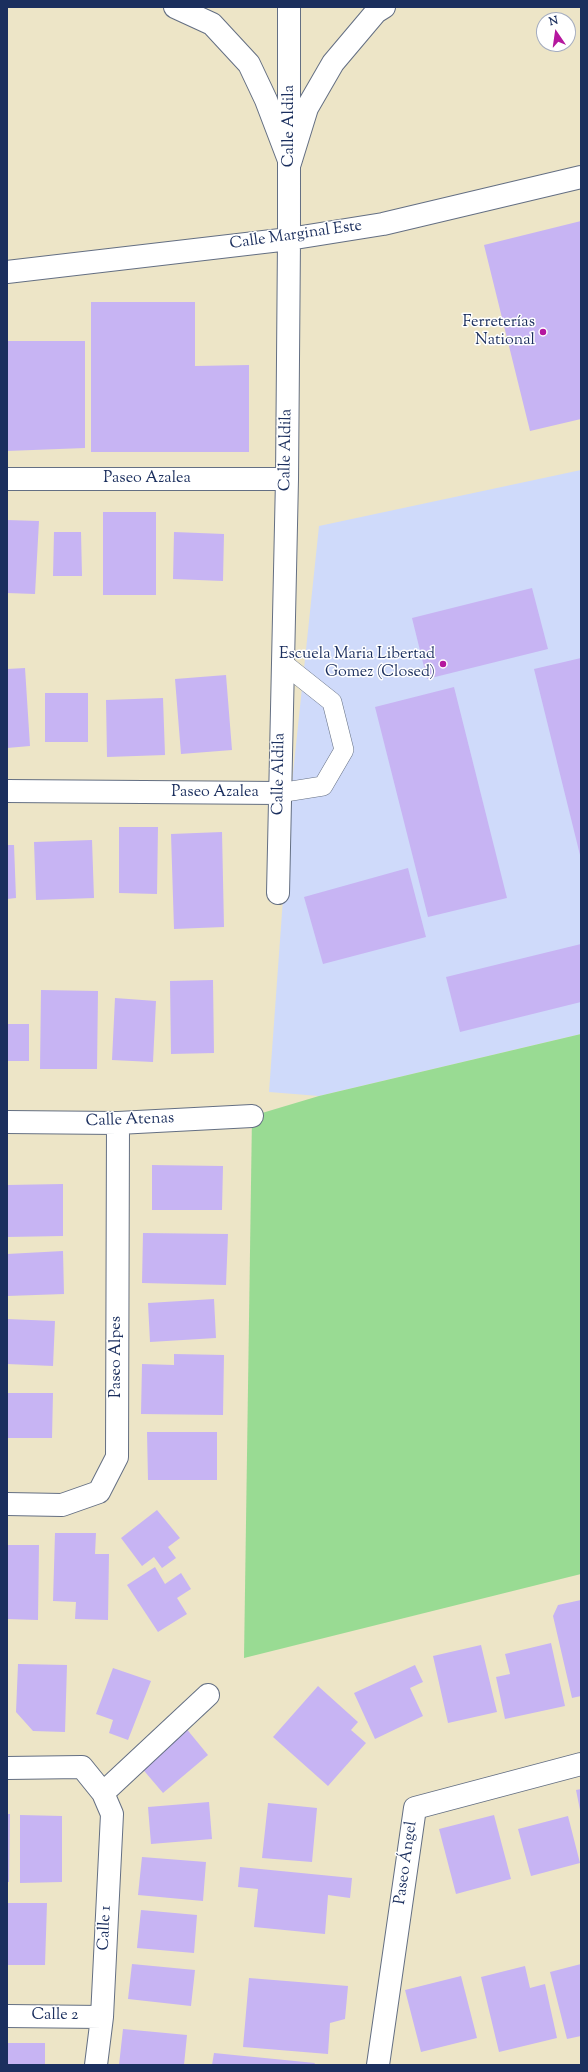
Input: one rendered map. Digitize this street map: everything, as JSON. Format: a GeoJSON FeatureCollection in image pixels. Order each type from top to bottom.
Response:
{"type":"FeatureCollection","features":[{"type":"Feature","properties":{"kind":"street"},"geometry":{"type":"LineString","coordinates":[[175,7],[212,24],[249,64],[266,100],[290,163]]}},
{"type":"Feature","properties":{"kind":"street","name":"Calle Aldila"},"geometry":{"type":"LineString","coordinates":[[278,893],[287,479],[290,239],[289,7]]}},
{"type":"Feature","properties":{"kind":"street"},"geometry":{"type":"LineString","coordinates":[[290,163],[306,108],[333,63],[376,12],[384,7]]}},
{"type":"Feature","properties":{"kind":"street","name":"Calle Marginal Este"},"geometry":{"type":"LineString","coordinates":[[7,272],[290,239],[383,224],[581,177]]}},
{"type":"Feature","properties":{"kind":"street","name":"Paseo Azalea"},"geometry":{"type":"LineString","coordinates":[[7,478],[287,479]]}},
{"type":"Feature","properties":{"kind":"street","name":"Paseo Azalea"},"geometry":{"type":"LineString","coordinates":[[7,792],[279,793]]}},
{"type":"Feature","properties":{"kind":"street","name":"Calle Atenas"},"geometry":{"type":"LineString","coordinates":[[7,1122],[118,1123],[252,1116]]}},
{"type":"Feature","properties":{"kind":"street","name":"Paseo Alpes"},"geometry":{"type":"LineString","coordinates":[[7,1504],[62,1505],[99,1492],[116,1457],[118,1123]]}},
{"type":"Feature","properties":{"kind":"street"},"geometry":{"type":"LineString","coordinates":[[103,1793],[208,1695]]}},
{"type":"Feature","properties":{"kind":"street","name":"Paseo Ángel"},"geometry":{"type":"LineString","coordinates":[[378,2065],[415,1808],[581,1764]]}},
{"type":"Feature","properties":{"kind":"street","name":"Calle 1"},"geometry":{"type":"LineString","coordinates":[[7,1768],[82,1767],[103,1793],[112,1814],[102,2017],[96,2065]]}},
{"type":"Feature","properties":{"kind":"street","name":"Calle 2"},"geometry":{"type":"LineString","coordinates":[[7,2016],[102,2017]]}},
{"type":"Feature","properties":{"kind":"lane"},"geometry":{"type":"LineString","coordinates":[[279,793],[322,786],[344,750],[332,702],[283,663]]}},
{"type":"Feature","properties":{"kind":"shaded area","name":"Escuela Maria Libertad Gomez (Closed)"},"geometry":{"type":"Polygon","coordinates":[[[581,470],[581,1034],[319,1096],[269,1092],[290,802],[319,526],[581,470]]]}},
{"type":"Feature","properties":{"kind":"green space"},"geometry":{"type":"Polygon","coordinates":[[[581,1034],[581,1574],[244,1658],[252,1116],[319,1096],[581,1034]]]}},
{"type":"Feature","properties":{"kind":"building","name":"Ferreterías National"},"geometry":{"type":"Polygon","coordinates":[[[581,221],[581,419],[530,431],[484,245],[581,221]]]}},
{"type":"Feature","properties":{"kind":"building"},"geometry":{"type":"Polygon","coordinates":[[[91,302],[195,302],[195,366],[249,365],[249,452],[91,452],[91,302]]]}},
{"type":"Feature","properties":{"kind":"building"},"geometry":{"type":"Polygon","coordinates":[[[7,341],[85,341],[85,448],[7,451],[7,341]]]}},
{"type":"Feature","properties":{"kind":"building"},"geometry":{"type":"Polygon","coordinates":[[[103,512],[156,512],[156,595],[103,595],[103,512]]]}},
{"type":"Feature","properties":{"kind":"building"},"geometry":{"type":"Polygon","coordinates":[[[7,520],[39,521],[35,594],[7,593],[7,520]]]}},
{"type":"Feature","properties":{"kind":"building"},"geometry":{"type":"Polygon","coordinates":[[[54,532],[81,532],[82,576],[53,576],[54,532]]]}},
{"type":"Feature","properties":{"kind":"building"},"geometry":{"type":"Polygon","coordinates":[[[174,532],[224,534],[223,581],[173,579],[174,532]]]}},
{"type":"Feature","properties":{"kind":"building"},"geometry":{"type":"Polygon","coordinates":[[[532,588],[548,649],[427,679],[412,618],[532,588]]]}},
{"type":"Feature","properties":{"kind":"building"},"geometry":{"type":"Polygon","coordinates":[[[581,658],[581,855],[580,855],[534,669],[581,658]]]}},
{"type":"Feature","properties":{"kind":"building"},"geometry":{"type":"Polygon","coordinates":[[[25,668],[30,746],[7,748],[7,669],[25,668]]]}},
{"type":"Feature","properties":{"kind":"building"},"geometry":{"type":"Polygon","coordinates":[[[226,675],[232,750],[181,754],[175,679],[226,675]]]}},
{"type":"Feature","properties":{"kind":"building"},"geometry":{"type":"Polygon","coordinates":[[[454,687],[507,898],[428,917],[375,707],[454,687]]]}},
{"type":"Feature","properties":{"kind":"building"},"geometry":{"type":"Polygon","coordinates":[[[45,693],[88,693],[88,742],[45,742],[45,693]]]}},
{"type":"Feature","properties":{"kind":"building"},"geometry":{"type":"Polygon","coordinates":[[[163,698],[165,755],[107,757],[106,700],[163,698]]]}},
{"type":"Feature","properties":{"kind":"building"},"geometry":{"type":"Polygon","coordinates":[[[119,827],[158,827],[157,894],[119,893],[119,827]]]}},
{"type":"Feature","properties":{"kind":"building"},"geometry":{"type":"Polygon","coordinates":[[[222,832],[224,927],[174,929],[171,834],[222,832]]]}},
{"type":"Feature","properties":{"kind":"building"},"geometry":{"type":"Polygon","coordinates":[[[92,840],[94,898],[36,900],[34,842],[92,840]]]}},
{"type":"Feature","properties":{"kind":"building"},"geometry":{"type":"Polygon","coordinates":[[[7,845],[14,845],[16,898],[7,899],[7,845]]]}},
{"type":"Feature","properties":{"kind":"building"},"geometry":{"type":"Polygon","coordinates":[[[408,868],[426,937],[323,964],[304,897],[408,868]]]}},
{"type":"Feature","properties":{"kind":"building"},"geometry":{"type":"Polygon","coordinates":[[[581,944],[581,1002],[460,1032],[446,977],[581,944]]]}},
{"type":"Feature","properties":{"kind":"building"},"geometry":{"type":"Polygon","coordinates":[[[213,980],[214,1053],[171,1054],[170,981],[213,980]]]}},
{"type":"Feature","properties":{"kind":"building"},"geometry":{"type":"Polygon","coordinates":[[[41,990],[98,991],[97,1069],[40,1069],[41,990]]]}},
{"type":"Feature","properties":{"kind":"building"},"geometry":{"type":"Polygon","coordinates":[[[115,998],[156,1001],[153,1062],[112,1060],[115,998]]]}},
{"type":"Feature","properties":{"kind":"building"},"geometry":{"type":"Polygon","coordinates":[[[7,1024],[29,1024],[29,1061],[7,1061],[7,1024]]]}},
{"type":"Feature","properties":{"kind":"building"},"geometry":{"type":"Polygon","coordinates":[[[152,1165],[223,1166],[222,1210],[152,1210],[152,1165]]]}},
{"type":"Feature","properties":{"kind":"building"},"geometry":{"type":"Polygon","coordinates":[[[63,1184],[63,1236],[7,1237],[7,1185],[63,1184]]]}},
{"type":"Feature","properties":{"kind":"building"},"geometry":{"type":"Polygon","coordinates":[[[143,1233],[228,1234],[226,1285],[142,1283],[143,1233]]]}},
{"type":"Feature","properties":{"kind":"building"},"geometry":{"type":"Polygon","coordinates":[[[63,1251],[64,1294],[7,1296],[7,1254],[63,1251]]]}},
{"type":"Feature","properties":{"kind":"building"},"geometry":{"type":"Polygon","coordinates":[[[214,1299],[216,1338],[150,1342],[148,1303],[214,1299]]]}},
{"type":"Feature","properties":{"kind":"building"},"geometry":{"type":"Polygon","coordinates":[[[7,1319],[55,1321],[53,1366],[7,1364],[7,1319]]]}},
{"type":"Feature","properties":{"kind":"building"},"geometry":{"type":"Polygon","coordinates":[[[174,1354],[224,1355],[223,1415],[141,1414],[142,1364],[174,1365],[174,1354]]]}},
{"type":"Feature","properties":{"kind":"building"},"geometry":{"type":"Polygon","coordinates":[[[7,1393],[53,1393],[52,1438],[7,1438],[7,1393]]]}},
{"type":"Feature","properties":{"kind":"building"},"geometry":{"type":"Polygon","coordinates":[[[147,1432],[217,1432],[217,1480],[148,1480],[147,1432]]]}},
{"type":"Feature","properties":{"kind":"building"},"geometry":{"type":"Polygon","coordinates":[[[157,1510],[180,1538],[168,1547],[176,1558],[162,1568],[154,1557],[142,1566],[121,1538],[157,1510]]]}},
{"type":"Feature","properties":{"kind":"building"},"geometry":{"type":"Polygon","coordinates":[[[55,1533],[96,1533],[95,1554],[109,1554],[108,1620],[75,1619],[76,1602],[53,1601],[55,1533]]]}},
{"type":"Feature","properties":{"kind":"building"},"geometry":{"type":"Polygon","coordinates":[[[7,1545],[39,1545],[38,1620],[7,1619],[7,1545]]]}},
{"type":"Feature","properties":{"kind":"building"},"geometry":{"type":"Polygon","coordinates":[[[155,1567],[165,1584],[181,1573],[191,1589],[177,1598],[187,1614],[158,1632],[127,1585],[155,1567]]]}},
{"type":"Feature","properties":{"kind":"building"},"geometry":{"type":"Polygon","coordinates":[[[581,1600],[581,1696],[572,1698],[553,1616],[558,1605],[581,1600]]]}},
{"type":"Feature","properties":{"kind":"building"},"geometry":{"type":"Polygon","coordinates":[[[551,1643],[565,1706],[505,1719],[496,1677],[510,1674],[505,1654],[551,1643]]]}},
{"type":"Feature","properties":{"kind":"building"},"geometry":{"type":"Polygon","coordinates":[[[481,1645],[497,1712],[448,1723],[433,1656],[481,1645]]]}},
{"type":"Feature","properties":{"kind":"building"},"geometry":{"type":"Polygon","coordinates":[[[18,1664],[67,1665],[65,1732],[33,1731],[16,1712],[18,1664]]]}},
{"type":"Feature","properties":{"kind":"building"},"geometry":{"type":"Polygon","coordinates":[[[415,1665],[423,1682],[410,1688],[423,1716],[375,1739],[354,1693],[415,1665]]]}},
{"type":"Feature","properties":{"kind":"building"},"geometry":{"type":"Polygon","coordinates":[[[113,1668],[151,1681],[128,1740],[109,1733],[113,1720],[96,1714],[113,1668]]]}},
{"type":"Feature","properties":{"kind":"building"},"geometry":{"type":"Polygon","coordinates":[[[318,1686],[358,1722],[351,1730],[366,1743],[328,1786],[273,1737],[318,1686]]]}},
{"type":"Feature","properties":{"kind":"building"},"geometry":{"type":"Polygon","coordinates":[[[185,1727],[208,1755],[163,1793],[140,1766],[185,1727]]]}},
{"type":"Feature","properties":{"kind":"building"},"geometry":{"type":"Polygon","coordinates":[[[581,1789],[581,1810],[580,1810],[576,1790],[581,1789]]]}},
{"type":"Feature","properties":{"kind":"building"},"geometry":{"type":"Polygon","coordinates":[[[209,1802],[212,1839],[151,1844],[148,1807],[209,1802]]]}},
{"type":"Feature","properties":{"kind":"building"},"geometry":{"type":"Polygon","coordinates":[[[268,1803],[317,1808],[312,1862],[262,1858],[268,1803]]]}},
{"type":"Feature","properties":{"kind":"building"},"geometry":{"type":"Polygon","coordinates":[[[7,1814],[10,1814],[9,1882],[7,1882],[7,1814]]]}},
{"type":"Feature","properties":{"kind":"building"},"geometry":{"type":"Polygon","coordinates":[[[20,1815],[62,1816],[62,1882],[20,1883],[20,1815]]]}},
{"type":"Feature","properties":{"kind":"building"},"geometry":{"type":"Polygon","coordinates":[[[494,1815],[511,1879],[456,1894],[439,1829],[494,1815]]]}},
{"type":"Feature","properties":{"kind":"building"},"geometry":{"type":"Polygon","coordinates":[[[568,1816],[580,1863],[531,1876],[518,1829],[568,1816]]]}},
{"type":"Feature","properties":{"kind":"building"},"geometry":{"type":"Polygon","coordinates":[[[142,1857],[206,1862],[203,1901],[138,1895],[142,1857]]]}},
{"type":"Feature","properties":{"kind":"building"},"geometry":{"type":"Polygon","coordinates":[[[240,1867],[352,1878],[350,1898],[328,1895],[325,1934],[254,1927],[258,1889],[238,1887],[240,1867]]]}},
{"type":"Feature","properties":{"kind":"building"},"geometry":{"type":"Polygon","coordinates":[[[7,1903],[47,1903],[45,1965],[7,1965],[7,1903]]]}},
{"type":"Feature","properties":{"kind":"building"},"geometry":{"type":"Polygon","coordinates":[[[141,1910],[197,1915],[194,1953],[137,1948],[141,1910]]]}},
{"type":"Feature","properties":{"kind":"building"},"geometry":{"type":"Polygon","coordinates":[[[132,1964],[195,1970],[191,2006],[128,1999],[132,1964]]]}},
{"type":"Feature","properties":{"kind":"building"},"geometry":{"type":"Polygon","coordinates":[[[581,1964],[581,2036],[567,2039],[550,1972],[581,1964]]]}},
{"type":"Feature","properties":{"kind":"building"},"geometry":{"type":"Polygon","coordinates":[[[525,1966],[530,1988],[545,1984],[557,2038],[499,2052],[481,1977],[525,1966]]]}},
{"type":"Feature","properties":{"kind":"building"},"geometry":{"type":"Polygon","coordinates":[[[461,1976],[477,2038],[421,2052],[405,1990],[461,1976]]]}},
{"type":"Feature","properties":{"kind":"building"},"geometry":{"type":"Polygon","coordinates":[[[249,1978],[348,1986],[345,2019],[330,2023],[328,2054],[243,2047],[249,1978]]]}},
{"type":"Feature","properties":{"kind":"building"},"geometry":{"type":"Polygon","coordinates":[[[123,2029],[187,2035],[184,2065],[119,2065],[123,2029]]]}},
{"type":"Feature","properties":{"kind":"building"},"geometry":{"type":"Polygon","coordinates":[[[7,2043],[45,2043],[45,2065],[7,2065],[7,2043]]]}},
{"type":"Feature","properties":{"kind":"building"},"geometry":{"type":"Polygon","coordinates":[[[214,2053],[315,2063],[314,2065],[212,2065],[214,2053]]]}},
{"type":"Feature","properties":{"kind":"place","name":"Ferreterías National"},"geometry":{"type":"Point","coordinates":[543,332]}},
{"type":"Feature","properties":{"kind":"place","name":"Escuela Maria Libertad Gomez (Closed)"},"geometry":{"type":"Point","coordinates":[443,664]}}]}
